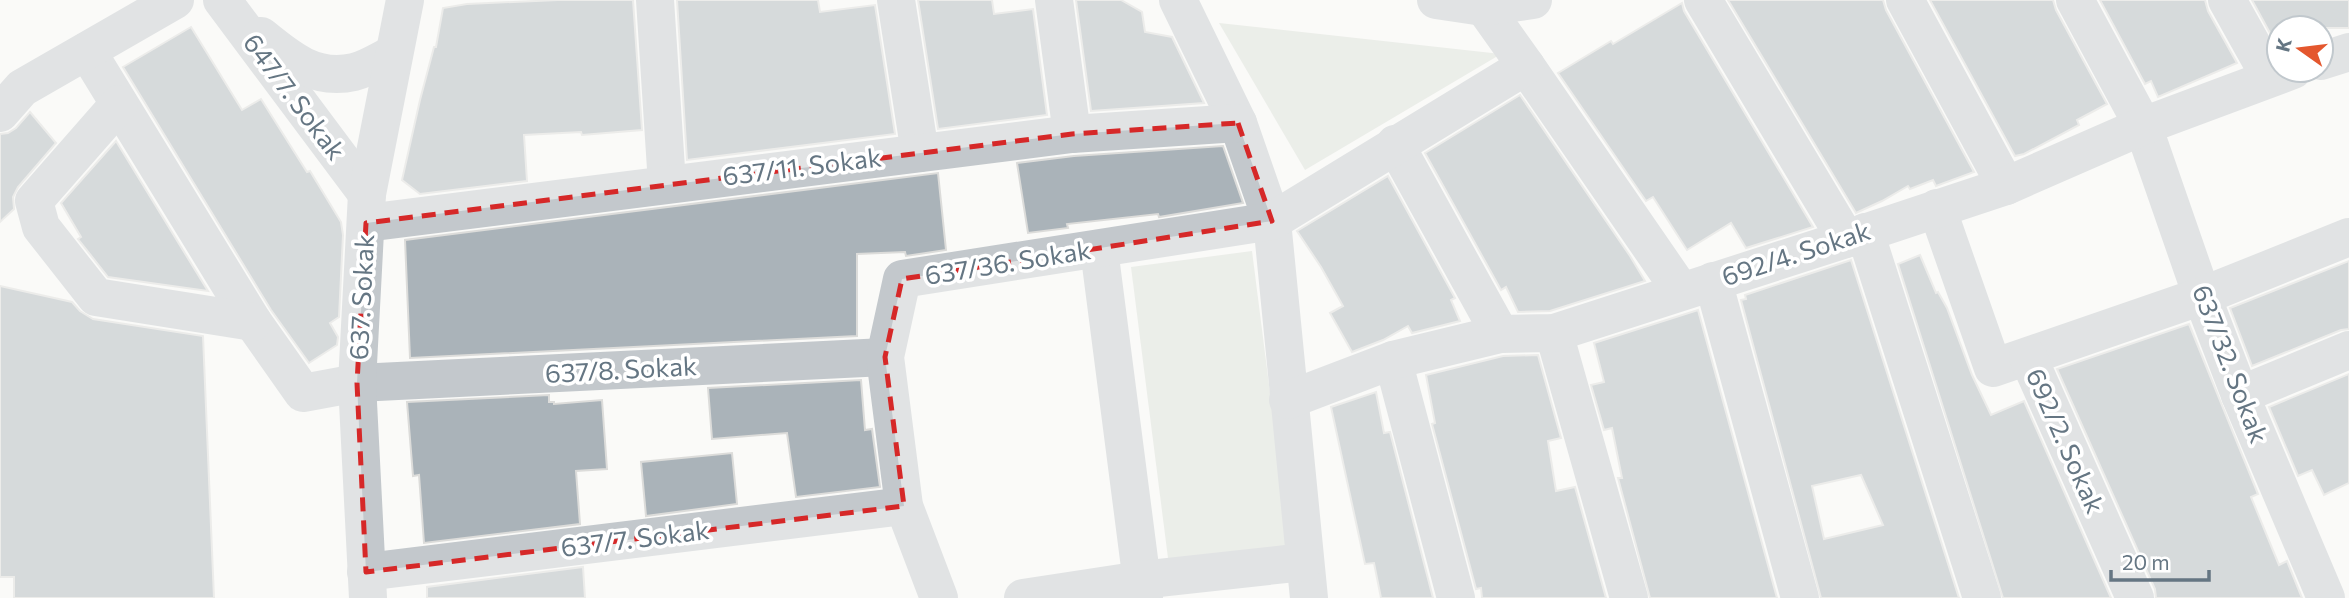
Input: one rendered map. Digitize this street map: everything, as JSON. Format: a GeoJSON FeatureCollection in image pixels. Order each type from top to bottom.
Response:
{"type":"FeatureCollection","features":[{"type":"Feature","properties":{"kind":"street"},"geometry":{"type":"LineString","coordinates":[[0,113],[22,88],[176,0]]}},
{"type":"Feature","properties":{"kind":"street","name":"637. Sokak"},"geometry":{"type":"LineString","coordinates":[[367,585],[357,383],[367,209],[393,54],[405,0]]}},
{"type":"Feature","properties":{"kind":"street"},"geometry":{"type":"LineString","coordinates":[[655,0],[667,184]]}},
{"type":"Feature","properties":{"kind":"street"},"geometry":{"type":"LineString","coordinates":[[897,0],[920,153]]}},
{"type":"Feature","properties":{"kind":"street"},"geometry":{"type":"LineString","coordinates":[[1054,0],[1072,134]]}},
{"type":"Feature","properties":{"kind":"street"},"geometry":{"type":"LineString","coordinates":[[1023,598],[1306,580],[1272,221],[1238,122],[1178,0]]}},
{"type":"Feature","properties":{"kind":"street"},"geometry":{"type":"LineString","coordinates":[[1436,0],[1481,4],[1533,0]]}},
{"type":"Feature","properties":{"kind":"street"},"geometry":{"type":"LineString","coordinates":[[1703,0],[1856,236],[1982,598]]}},
{"type":"Feature","properties":{"kind":"street"},"geometry":{"type":"LineString","coordinates":[[1905,0],[2006,186]]}},
{"type":"Feature","properties":{"kind":"street","name":"637/32. Sokak"},"geometry":{"type":"LineString","coordinates":[[2075,0],[2143,126],[2202,296],[2240,395],[2326,598]]}},
{"type":"Feature","properties":{"kind":"street"},"geometry":{"type":"LineString","coordinates":[[2228,0],[2265,52]]}},
{"type":"Feature","properties":{"kind":"street"},"geometry":{"type":"LineString","coordinates":[[225,4],[290,60],[325,75],[354,72],[393,54]]}},
{"type":"Feature","properties":{"kind":"street","name":"647/7. Sokak"},"geometry":{"type":"LineString","coordinates":[[225,4],[367,209]]}},
{"type":"Feature","properties":{"kind":"street"},"geometry":{"type":"LineString","coordinates":[[1481,4],[1697,286],[1800,598]]}},
{"type":"Feature","properties":{"kind":"street"},"geometry":{"type":"LineString","coordinates":[[87,51],[253,322]]}},
{"type":"Feature","properties":{"kind":"street"},"geometry":{"type":"LineString","coordinates":[[1272,221],[1526,66]]}},
{"type":"Feature","properties":{"kind":"street","name":"692/4. Sokak"},"geometry":{"type":"LineString","coordinates":[[1289,400],[1393,360],[1500,334],[1554,333],[1856,236],[2006,186],[2143,126],[2265,80]]}},
{"type":"Feature","properties":{"kind":"street"},"geometry":{"type":"LineString","coordinates":[[119,104],[34,201],[41,227],[96,297],[253,322]]}},
{"type":"Feature","properties":{"kind":"street","name":"637/11. Sokak"},"geometry":{"type":"LineString","coordinates":[[367,209],[667,184],[1072,134],[1238,122]]}},
{"type":"Feature","properties":{"kind":"street"},"geometry":{"type":"LineString","coordinates":[[1395,144],[1500,334]]}},
{"type":"Feature","properties":{"kind":"street","name":"692/2. Sokak"},"geometry":{"type":"LineString","coordinates":[[1937,208],[1993,368],[2028,357],[2135,598]]}},
{"type":"Feature","properties":{"kind":"street","name":"637/36. Sokak"},"geometry":{"type":"LineString","coordinates":[[939,598],[904,506],[885,357],[902,279],[1272,221]]}},
{"type":"Feature","properties":{"kind":"street"},"geometry":{"type":"LineString","coordinates":[[2028,357],[2202,296],[2349,237]]}},
{"type":"Feature","properties":{"kind":"street"},"geometry":{"type":"LineString","coordinates":[[1099,249],[1142,589]]}},
{"type":"Feature","properties":{"kind":"street","name":"637/8. Sokak"},"geometry":{"type":"LineString","coordinates":[[253,322],[303,393],[357,383],[885,357]]}},
{"type":"Feature","properties":{"kind":"street"},"geometry":{"type":"LineString","coordinates":[[1554,333],[1629,598]]}},
{"type":"Feature","properties":{"kind":"street"},"geometry":{"type":"LineString","coordinates":[[2240,395],[2349,350]]}},
{"type":"Feature","properties":{"kind":"street"},"geometry":{"type":"LineString","coordinates":[[1393,360],[1455,598]]}},
{"type":"Feature","properties":{"kind":"street","name":"637/7. Sokak"},"geometry":{"type":"LineString","coordinates":[[367,585],[904,506]]}},
{"type":"Feature","properties":{"kind":"highlighted area"},"geometry":{"type":"Polygon","coordinates":[[[1238,123],[1272,221],[902,279],[885,357],[904,506],[366,572],[357,383],[366,223],[1072,134],[1238,123]]]}},
{"type":"Feature","properties":{"kind":"shaded area"},"geometry":{"type":"Polygon","coordinates":[[[1219,23],[1501,54],[1305,170],[1219,23]]]}},
{"type":"Feature","properties":{"kind":"shaded area"},"geometry":{"type":"Polygon","coordinates":[[[1252,251],[1290,550],[1169,566],[1131,267],[1252,251]]]}},
{"type":"Feature","properties":{"kind":"building"},"geometry":{"type":"Polygon","coordinates":[[[633,0],[642,130],[582,135],[581,132],[524,135],[527,181],[420,194],[402,180],[420,100],[436,47],[443,8],[467,4],[633,0]]]}},
{"type":"Feature","properties":{"kind":"building"},"geometry":{"type":"Polygon","coordinates":[[[677,0],[818,0],[820,12],[875,5],[895,134],[687,160],[677,0]]]}},
{"type":"Feature","properties":{"kind":"building"},"geometry":{"type":"Polygon","coordinates":[[[918,0],[992,0],[994,14],[1033,9],[1047,115],[938,129],[918,0]]]}},
{"type":"Feature","properties":{"kind":"building"},"geometry":{"type":"Polygon","coordinates":[[[1076,0],[1121,0],[1142,12],[1145,32],[1172,37],[1204,103],[1091,111],[1076,0]]]}},
{"type":"Feature","properties":{"kind":"building"},"geometry":{"type":"Polygon","coordinates":[[[1728,0],[1883,0],[1974,172],[1936,186],[1933,180],[1910,189],[1908,186],[1856,213],[1728,0]]]}},
{"type":"Feature","properties":{"kind":"building"},"geometry":{"type":"Polygon","coordinates":[[[1930,0],[2053,0],[2107,104],[2077,120],[2079,125],[2024,154],[2015,156],[1930,0]]]}},
{"type":"Feature","properties":{"kind":"building"},"geometry":{"type":"Polygon","coordinates":[[[2100,0],[2205,0],[2208,11],[2237,63],[2158,97],[2151,81],[2145,84],[2100,0]]]}},
{"type":"Feature","properties":{"kind":"building"},"geometry":{"type":"Polygon","coordinates":[[[2252,0],[2349,0],[2349,28],[2335,28],[2335,14],[2265,14],[2265,24],[2252,0]]]}},
{"type":"Feature","properties":{"kind":"building"},"geometry":{"type":"Polygon","coordinates":[[[1682,3],[1684,11],[1813,227],[1746,248],[1731,223],[1687,250],[1653,197],[1646,201],[1558,73],[1682,3]]]}},
{"type":"Feature","properties":{"kind":"building"},"geometry":{"type":"Polygon","coordinates":[[[191,27],[242,110],[261,99],[341,222],[343,235],[339,317],[330,323],[338,337],[337,345],[309,363],[271,310],[123,67],[191,27]]]}},
{"type":"Feature","properties":{"kind":"building"},"geometry":{"type":"Polygon","coordinates":[[[1520,95],[1645,281],[1550,311],[1518,312],[1506,287],[1501,290],[1425,153],[1520,95]]]}},
{"type":"Feature","properties":{"kind":"building"},"geometry":{"type":"Polygon","coordinates":[[[30,112],[56,143],[18,187],[13,197],[14,209],[0,222],[0,134],[16,128],[30,112]]]}},
{"type":"Feature","properties":{"kind":"building"},"geometry":{"type":"Polygon","coordinates":[[[116,141],[208,291],[108,277],[78,239],[81,237],[61,203],[116,141]]]}},
{"type":"Feature","properties":{"kind":"building"},"geometry":{"type":"Polygon","coordinates":[[[1223,146],[1243,203],[1159,217],[1158,214],[1067,224],[1068,228],[1028,233],[1017,163],[1074,156],[1223,146]]]}},
{"type":"Feature","properties":{"kind":"building"},"geometry":{"type":"Polygon","coordinates":[[[938,173],[946,250],[906,256],[905,252],[857,254],[857,336],[410,358],[405,240],[938,173]]]}},
{"type":"Feature","properties":{"kind":"building"},"geometry":{"type":"Polygon","coordinates":[[[1388,176],[1455,298],[1451,300],[1460,321],[1412,333],[1408,326],[1383,340],[1352,352],[1330,313],[1343,306],[1297,231],[1388,176]]]}},
{"type":"Feature","properties":{"kind":"building"},"geometry":{"type":"Polygon","coordinates":[[[1920,255],[1936,293],[1938,292],[1947,308],[1972,375],[1991,415],[2024,401],[2111,598],[2003,598],[1898,264],[1920,255]]]}},
{"type":"Feature","properties":{"kind":"building"},"geometry":{"type":"Polygon","coordinates":[[[1851,260],[1959,598],[1821,598],[1741,300],[1746,299],[1745,295],[1851,260]],[[1861,475],[1812,486],[1824,539],[1883,525],[1861,475]]]}},
{"type":"Feature","properties":{"kind":"building"},"geometry":{"type":"Polygon","coordinates":[[[2349,261],[2349,329],[2252,366],[2230,308],[2349,261]]]}},
{"type":"Feature","properties":{"kind":"building"},"geometry":{"type":"Polygon","coordinates":[[[0,286],[72,302],[93,319],[203,336],[214,598],[14,598],[14,577],[0,577],[0,286]]]}},
{"type":"Feature","properties":{"kind":"building"},"geometry":{"type":"Polygon","coordinates":[[[1698,310],[1777,598],[1650,598],[1618,478],[1622,478],[1612,428],[1604,430],[1591,385],[1604,382],[1594,343],[1698,310]]]}},
{"type":"Feature","properties":{"kind":"building"},"geometry":{"type":"Polygon","coordinates":[[[2189,324],[2258,494],[2251,497],[2279,565],[2287,561],[2302,598],[2156,598],[2155,589],[2057,369],[2189,324]]]}},
{"type":"Feature","properties":{"kind":"building"},"geometry":{"type":"Polygon","coordinates":[[[1538,355],[1561,438],[1548,441],[1556,491],[1575,487],[1606,598],[1482,598],[1481,588],[1476,589],[1432,424],[1435,423],[1426,375],[1503,356],[1538,355]]]}},
{"type":"Feature","properties":{"kind":"building"},"geometry":{"type":"Polygon","coordinates":[[[2349,374],[2349,483],[2324,495],[2312,470],[2298,476],[2269,407],[2349,374]]]}},
{"type":"Feature","properties":{"kind":"building"},"geometry":{"type":"Polygon","coordinates":[[[861,380],[865,430],[872,429],[880,487],[796,497],[787,433],[712,439],[708,388],[861,380]]]}},
{"type":"Feature","properties":{"kind":"building"},"geometry":{"type":"Polygon","coordinates":[[[1376,392],[1384,433],[1390,432],[1433,598],[1381,598],[1374,563],[1365,564],[1331,407],[1376,392]]]}},
{"type":"Feature","properties":{"kind":"building"},"geometry":{"type":"Polygon","coordinates":[[[549,395],[549,402],[554,404],[602,400],[607,469],[576,471],[580,524],[424,543],[419,475],[413,476],[407,402],[549,395]]]}},
{"type":"Feature","properties":{"kind":"building"},"geometry":{"type":"Polygon","coordinates":[[[732,453],[737,504],[646,516],[641,462],[732,453]]]}},
{"type":"Feature","properties":{"kind":"building"},"geometry":{"type":"Polygon","coordinates":[[[583,567],[585,598],[427,598],[427,587],[583,567]]]}}]}
